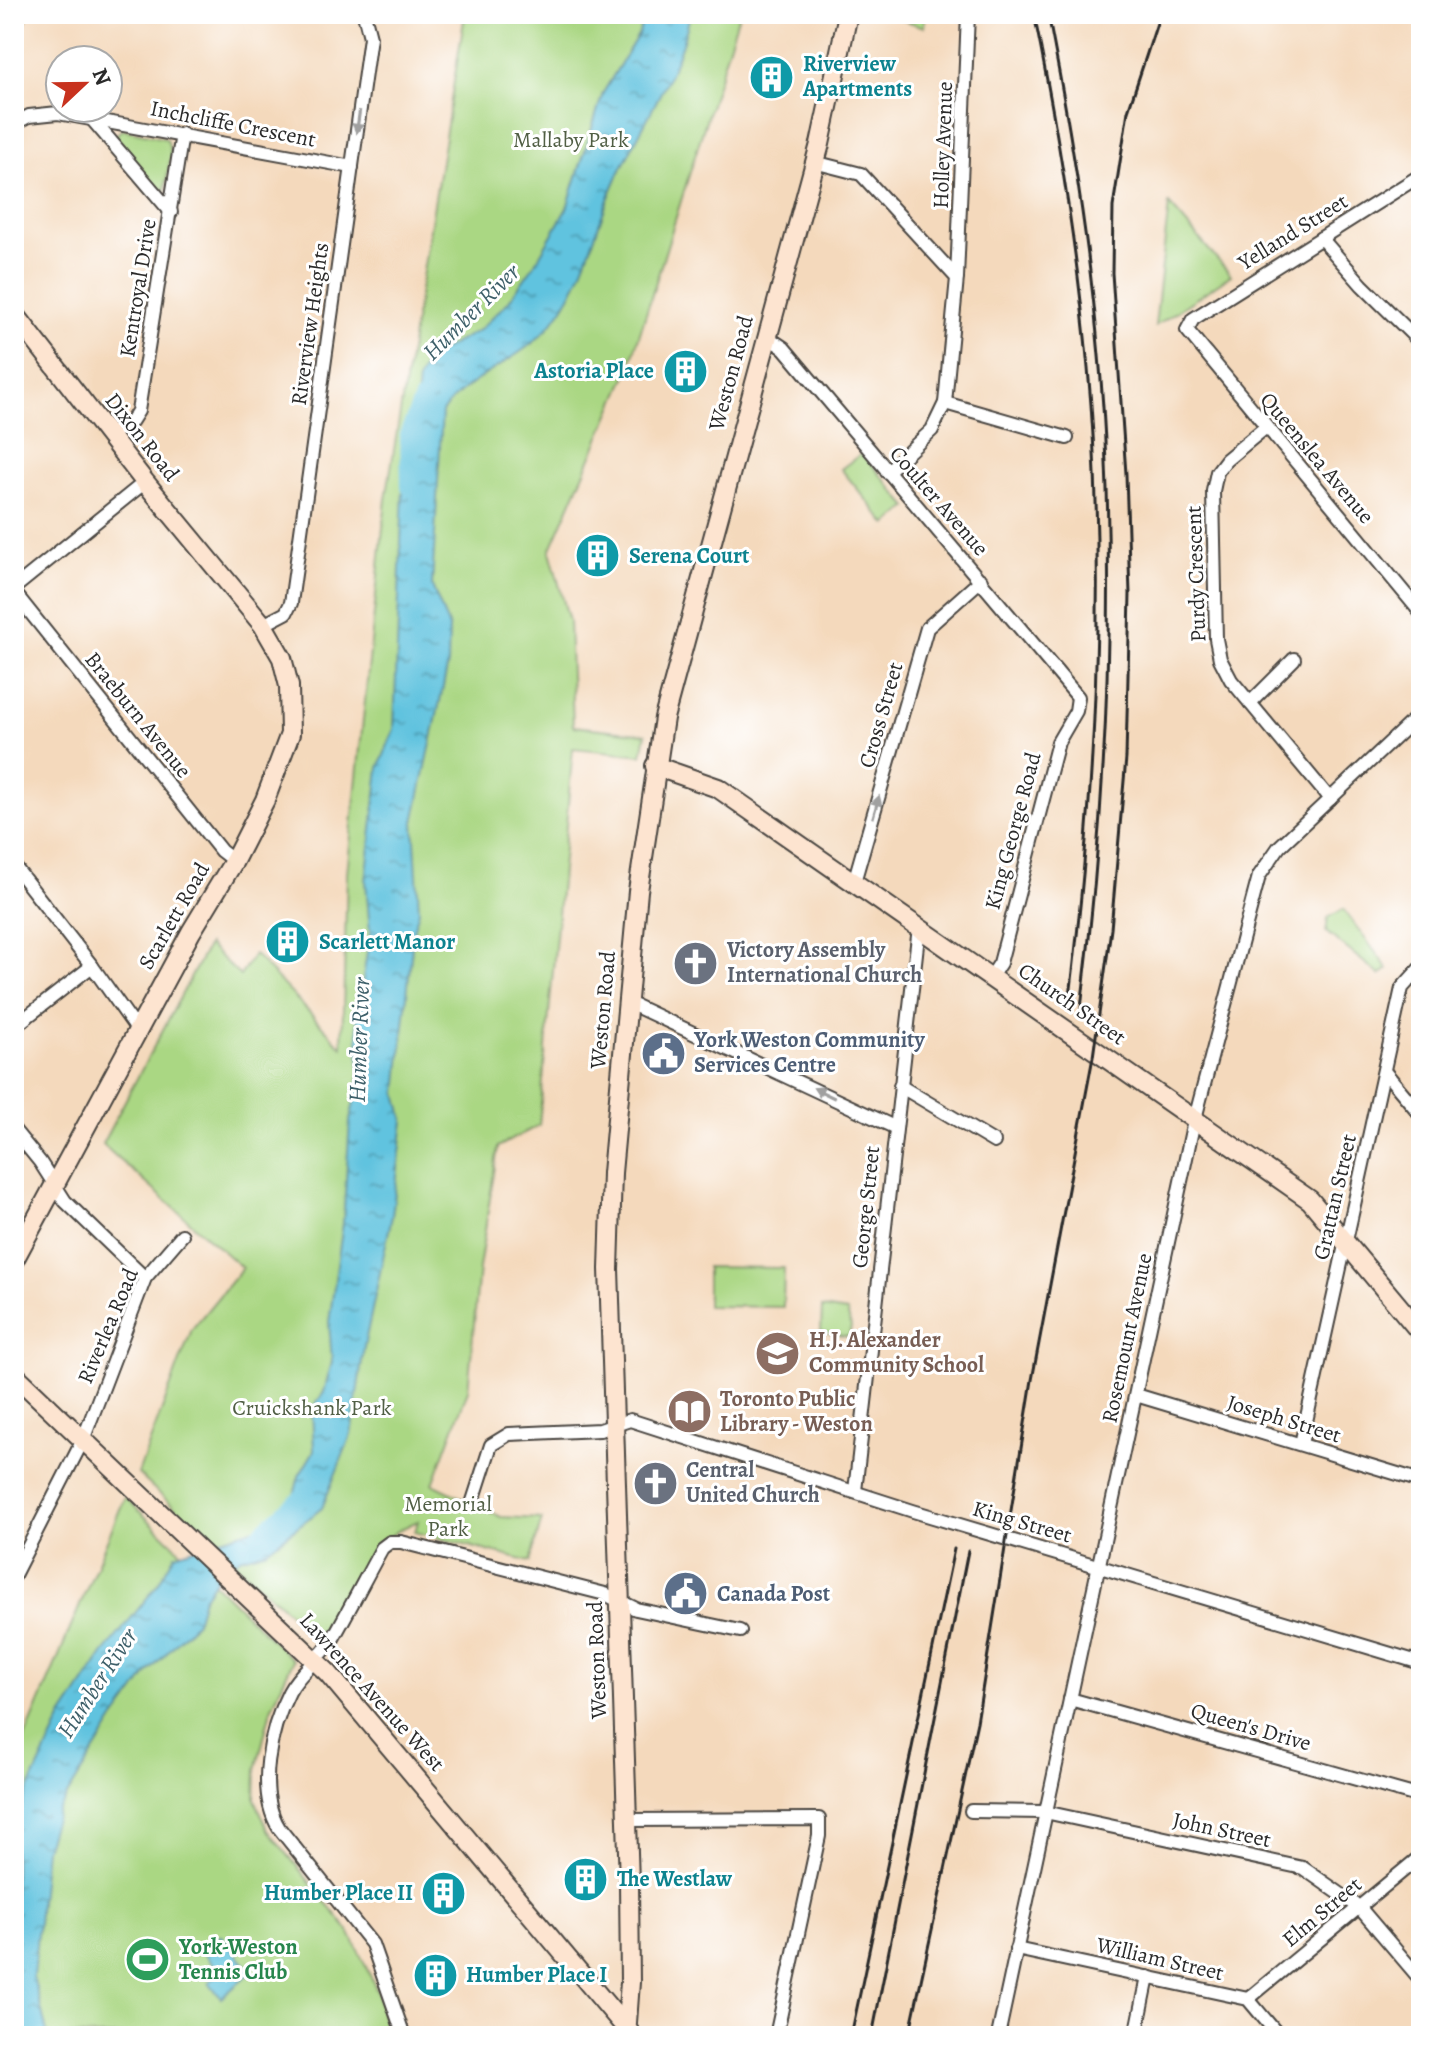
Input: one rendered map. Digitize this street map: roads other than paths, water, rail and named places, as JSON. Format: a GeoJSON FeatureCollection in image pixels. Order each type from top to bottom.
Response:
{"type":"FeatureCollection","features":[{"type":"Feature","properties":{"kind":"main road","name":"Weston Road"},"geometry":{"type":"LineString","coordinates":[[628,2034],[630,1931],[609,1225],[638,891],[655,766],[688,621],[814,162],[848,14]]}},
{"type":"Feature","properties":{"kind":"main road","name":"Dixon Road"},"geometry":{"type":"LineString","coordinates":[[14,313],[145,482],[234,589]]}},
{"type":"Feature","properties":{"kind":"main road","name":"Scarlett Road"},"geometry":{"type":"LineString","coordinates":[[14,1260],[191,932],[234,861],[265,800],[290,734],[289,686],[282,658],[263,625],[234,589]]}},
{"type":"Feature","properties":{"kind":"main road","name":"Church Street"},"geometry":{"type":"LineString","coordinates":[[655,766],[718,788],[1310,1200],[1421,1333]]}},
{"type":"Feature","properties":{"kind":"main road","name":"Lawrence Avenue West"},"geometry":{"type":"LineString","coordinates":[[14,1374],[315,1660],[435,1798],[628,2034]]}},
{"type":"Feature","properties":{"kind":"street","name":"Riverview Heights"},"geometry":{"type":"LineString","coordinates":[[263,625],[286,613],[291,603],[370,37],[364,14]]}},
{"type":"Feature","properties":{"kind":"street","name":"Holley Avenue"},"geometry":{"type":"LineString","coordinates":[[945,403],[957,278],[968,14]]}},
{"type":"Feature","properties":{"kind":"street","name":"Inchcliffe Crescent"},"geometry":{"type":"LineString","coordinates":[[14,124],[29,116],[44,114]]}},
{"type":"Feature","properties":{"kind":"street"},"geometry":{"type":"LineString","coordinates":[[96,124],[171,212]]}},
{"type":"Feature","properties":{"kind":"street","name":"Inchcliffe Crescent"},"geometry":{"type":"LineString","coordinates":[[124,124],[352,167]]}},
{"type":"Feature","properties":{"kind":"street","name":"Kentroyal Drive"},"geometry":{"type":"LineString","coordinates":[[110,435],[131,422],[138,411],[182,134]]}},
{"type":"Feature","properties":{"kind":"street"},"geometry":{"type":"LineString","coordinates":[[814,162],[861,174],[957,278]]}},
{"type":"Feature","properties":{"kind":"street","name":"Yelland Street"},"geometry":{"type":"LineString","coordinates":[[1188,326],[1421,175]]}},
{"type":"Feature","properties":{"kind":"street"},"geometry":{"type":"LineString","coordinates":[[1321,238],[1362,285],[1421,343]]}},
{"type":"Feature","properties":{"kind":"street","name":"Queenslea Avenue"},"geometry":{"type":"LineString","coordinates":[[1188,326],[1189,335],[1421,613]]}},
{"type":"Feature","properties":{"kind":"street","name":"Coulter Avenue"},"geometry":{"type":"LineString","coordinates":[[766,336],[784,348],[1078,697]]}},
{"type":"Feature","properties":{"kind":"street"},"geometry":{"type":"LineString","coordinates":[[887,472],[932,430],[945,403],[1067,438]]}},
{"type":"Feature","properties":{"kind":"street","name":"Purdy Crescent"},"geometry":{"type":"LineString","coordinates":[[1266,427],[1226,460],[1217,472],[1213,491],[1216,639],[1220,659],[1231,680],[1330,799]]}},
{"type":"Feature","properties":{"kind":"street"},"geometry":{"type":"LineString","coordinates":[[14,590],[145,482]]}},
{"type":"Feature","properties":{"kind":"street","name":"Cross Street"},"geometry":{"type":"LineString","coordinates":[[854,882],[927,628],[981,580]]}},
{"type":"Feature","properties":{"kind":"street","name":"Braeburn Avenue"},"geometry":{"type":"LineString","coordinates":[[14,590],[221,851],[234,861]]}},
{"type":"Feature","properties":{"kind":"street"},"geometry":{"type":"LineString","coordinates":[[1250,703],[1294,659]]}},
{"type":"Feature","properties":{"kind":"street","name":"King George Road"},"geometry":{"type":"LineString","coordinates":[[991,977],[1000,963],[1058,742],[1076,711],[1078,697]]}},
{"type":"Feature","properties":{"kind":"street","name":"Rosemount Avenue"},"geometry":{"type":"LineString","coordinates":[[998,2036],[1195,1119],[1259,876],[1279,847],[1421,713]]}},
{"type":"Feature","properties":{"kind":"street"},"geometry":{"type":"LineString","coordinates":[[14,866],[138,1031]]}},
{"type":"Feature","properties":{"kind":"street","name":"George Street"},"geometry":{"type":"LineString","coordinates":[[855,1491],[919,927]]}},
{"type":"Feature","properties":{"kind":"street"},"geometry":{"type":"LineString","coordinates":[[14,1027],[92,966]]}},
{"type":"Feature","properties":{"kind":"street","name":"Grattan Street"},"geometry":{"type":"LineString","coordinates":[[1301,1444],[1402,988],[1421,967]]}},
{"type":"Feature","properties":{"kind":"street"},"geometry":{"type":"LineString","coordinates":[[629,1003],[699,1033],[894,1127]]}},
{"type":"Feature","properties":{"kind":"street"},"geometry":{"type":"LineString","coordinates":[[1384,1071],[1421,1115]]}},
{"type":"Feature","properties":{"kind":"street"},"geometry":{"type":"LineString","coordinates":[[900,1086],[994,1142]]}},
{"type":"Feature","properties":{"kind":"street"},"geometry":{"type":"LineString","coordinates":[[14,1130],[65,1201],[145,1278]]}},
{"type":"Feature","properties":{"kind":"street","name":"Riverlea Road"},"geometry":{"type":"LineString","coordinates":[[14,1575],[83,1440],[145,1278],[182,1235]]}},
{"type":"Feature","properties":{"kind":"street","name":"Joseph Street"},"geometry":{"type":"LineString","coordinates":[[1136,1395],[1421,1481]]}},
{"type":"Feature","properties":{"kind":"street","name":"King Street"},"geometry":{"type":"LineString","coordinates":[[473,1501],[496,1438],[509,1434],[600,1430],[630,1420],[1421,1663]]}},
{"type":"Feature","properties":{"kind":"street"},"geometry":{"type":"LineString","coordinates":[[404,2036],[372,1944],[279,1828],[266,1798],[268,1768],[284,1704],[294,1684],[332,1640],[382,1548],[390,1542],[618,1598],[636,1609],[740,1631]]}},
{"type":"Feature","properties":{"kind":"street","name":"Queen's Drive"},"geometry":{"type":"LineString","coordinates":[[1070,1699],[1421,1797]]}},
{"type":"Feature","properties":{"kind":"street","name":"John Street"},"geometry":{"type":"LineString","coordinates":[[971,1811],[1045,1812],[1303,1868],[1359,1907],[1421,1980]]}},
{"type":"Feature","properties":{"kind":"street"},"geometry":{"type":"LineString","coordinates":[[627,1820],[819,1819],[819,1836],[776,2036]]}},
{"type":"Feature","properties":{"kind":"street","name":"Elm Street"},"geometry":{"type":"LineString","coordinates":[[1248,1999],[1421,1856]]}},
{"type":"Feature","properties":{"kind":"street","name":"William Street"},"geometry":{"type":"LineString","coordinates":[[1016,1949],[1248,1999],[1279,2036]]}},
{"type":"Feature","properties":{"kind":"street"},"geometry":{"type":"LineString","coordinates":[[1136,2036],[1148,1977]]}},
{"type":"Feature","properties":{"kind":"water"},"geometry":{"type":"Polygon","coordinates":[[[644,14],[690,14],[678,55],[609,196],[571,294],[560,313],[534,341],[464,389],[442,412],[432,586],[449,627],[448,664],[414,822],[419,911],[414,927],[397,1093],[404,1121],[392,1216],[364,1347],[351,1435],[322,1508],[267,1550],[240,1558],[220,1573],[203,1598],[196,1622],[149,1672],[114,1720],[58,1810],[45,1849],[33,1977],[48,2036],[14,2036],[14,1834],[23,1801],[62,1717],[103,1654],[158,1584],[175,1554],[283,1519],[290,1511],[299,1476],[314,1451],[312,1409],[324,1392],[332,1362],[329,1322],[343,1223],[350,1121],[360,1073],[357,1017],[370,933],[366,881],[379,768],[394,729],[403,488],[411,458],[418,379],[428,358],[479,330],[508,302],[535,264],[567,208],[603,93],[639,33],[644,14]]]}},
{"type":"Feature","properties":{"kind":"water"},"geometry":{"type":"Polygon","coordinates":[[[221,1935],[252,1972],[221,1998],[209,1982],[220,1972],[203,1951],[221,1935]]]}},
{"type":"Feature","properties":{"kind":"waterway","name":"Humber River"},"geometry":{"type":"LineString","coordinates":[[410,487],[409,433],[423,399]]}},
{"type":"Feature","properties":{"kind":"waterway","name":"Humber River"},"geometry":{"type":"LineString","coordinates":[[259,1535],[306,1494]]}},
{"type":"Feature","properties":{"kind":"railway"},"geometry":{"type":"LineString","coordinates":[[1034,14],[1059,146],[1078,279],[1088,368],[1097,525],[1092,762],[1070,997]]}},
{"type":"Feature","properties":{"kind":"railway"},"geometry":{"type":"LineString","coordinates":[[1048,14],[1086,237],[1106,463],[1109,602],[1105,741],[1095,879],[1080,1017]]}},
{"type":"Feature","properties":{"kind":"railway"},"geometry":{"type":"LineString","coordinates":[[909,2036],[977,1722],[1032,1380],[1093,1057],[1111,929],[1126,758],[1130,594],[1126,474],[1112,273],[1113,207],[1128,111],[1160,14]]}},
{"type":"Feature","properties":{"kind":"railway"},"geometry":{"type":"LineString","coordinates":[[851,2036],[954,1549]]}},
{"type":"Feature","properties":{"kind":"railway"},"geometry":{"type":"LineString","coordinates":[[872,2036],[968,1551]]}},
{"type":"Feature","properties":{"kind":"place","name":"Riverview Apartments"},"geometry":{"type":"Point","coordinates":[772,77]}},
{"type":"Feature","properties":{"kind":"place","name":"Astoria Place"},"geometry":{"type":"Point","coordinates":[685,371]}},
{"type":"Feature","properties":{"kind":"place","name":"Serena Court"},"geometry":{"type":"Point","coordinates":[598,556]}},
{"type":"Feature","properties":{"kind":"place","name":"Scarlett Manor"},"geometry":{"type":"Point","coordinates":[288,942]}},
{"type":"Feature","properties":{"kind":"place","name":"Victory Assembly International Church"},"geometry":{"type":"Point","coordinates":[696,963]}},
{"type":"Feature","properties":{"kind":"place","name":"York Weston Community Services Centre"},"geometry":{"type":"Point","coordinates":[663,1053]}},
{"type":"Feature","properties":{"kind":"place","name":"H.J. Alexander Community School"},"geometry":{"type":"Point","coordinates":[778,1353]}},
{"type":"Feature","properties":{"kind":"place","name":"Toronto Public Library - Weston"},"geometry":{"type":"Point","coordinates":[689,1412]}},
{"type":"Feature","properties":{"kind":"place","name":"Central United Church"},"geometry":{"type":"Point","coordinates":[655,1483]}},
{"type":"Feature","properties":{"kind":"place","name":"Canada Post"},"geometry":{"type":"Point","coordinates":[686,1594]}},
{"type":"Feature","properties":{"kind":"place","name":"The Westlaw"},"geometry":{"type":"Point","coordinates":[586,1879]}},
{"type":"Feature","properties":{"kind":"place","name":"Humber Place II"},"geometry":{"type":"Point","coordinates":[444,1893]}},
{"type":"Feature","properties":{"kind":"place","name":"York-Weston Tennis Club"},"geometry":{"type":"Point","coordinates":[148,1960]}},
{"type":"Feature","properties":{"kind":"place","name":"Humber Place I"},"geometry":{"type":"Point","coordinates":[435,1975]}},
{"type":"Feature","properties":{"kind":"park label","name":"Mallaby Park"},"geometry":{"type":"Point","coordinates":[571,140]}},
{"type":"Feature","properties":{"kind":"park label","name":"Cruickshank Park"},"geometry":{"type":"Point","coordinates":[312,1408]}},
{"type":"Feature","properties":{"kind":"park label","name":"Memorial Park"},"geometry":{"type":"Point","coordinates":[448,1516]}}]}
